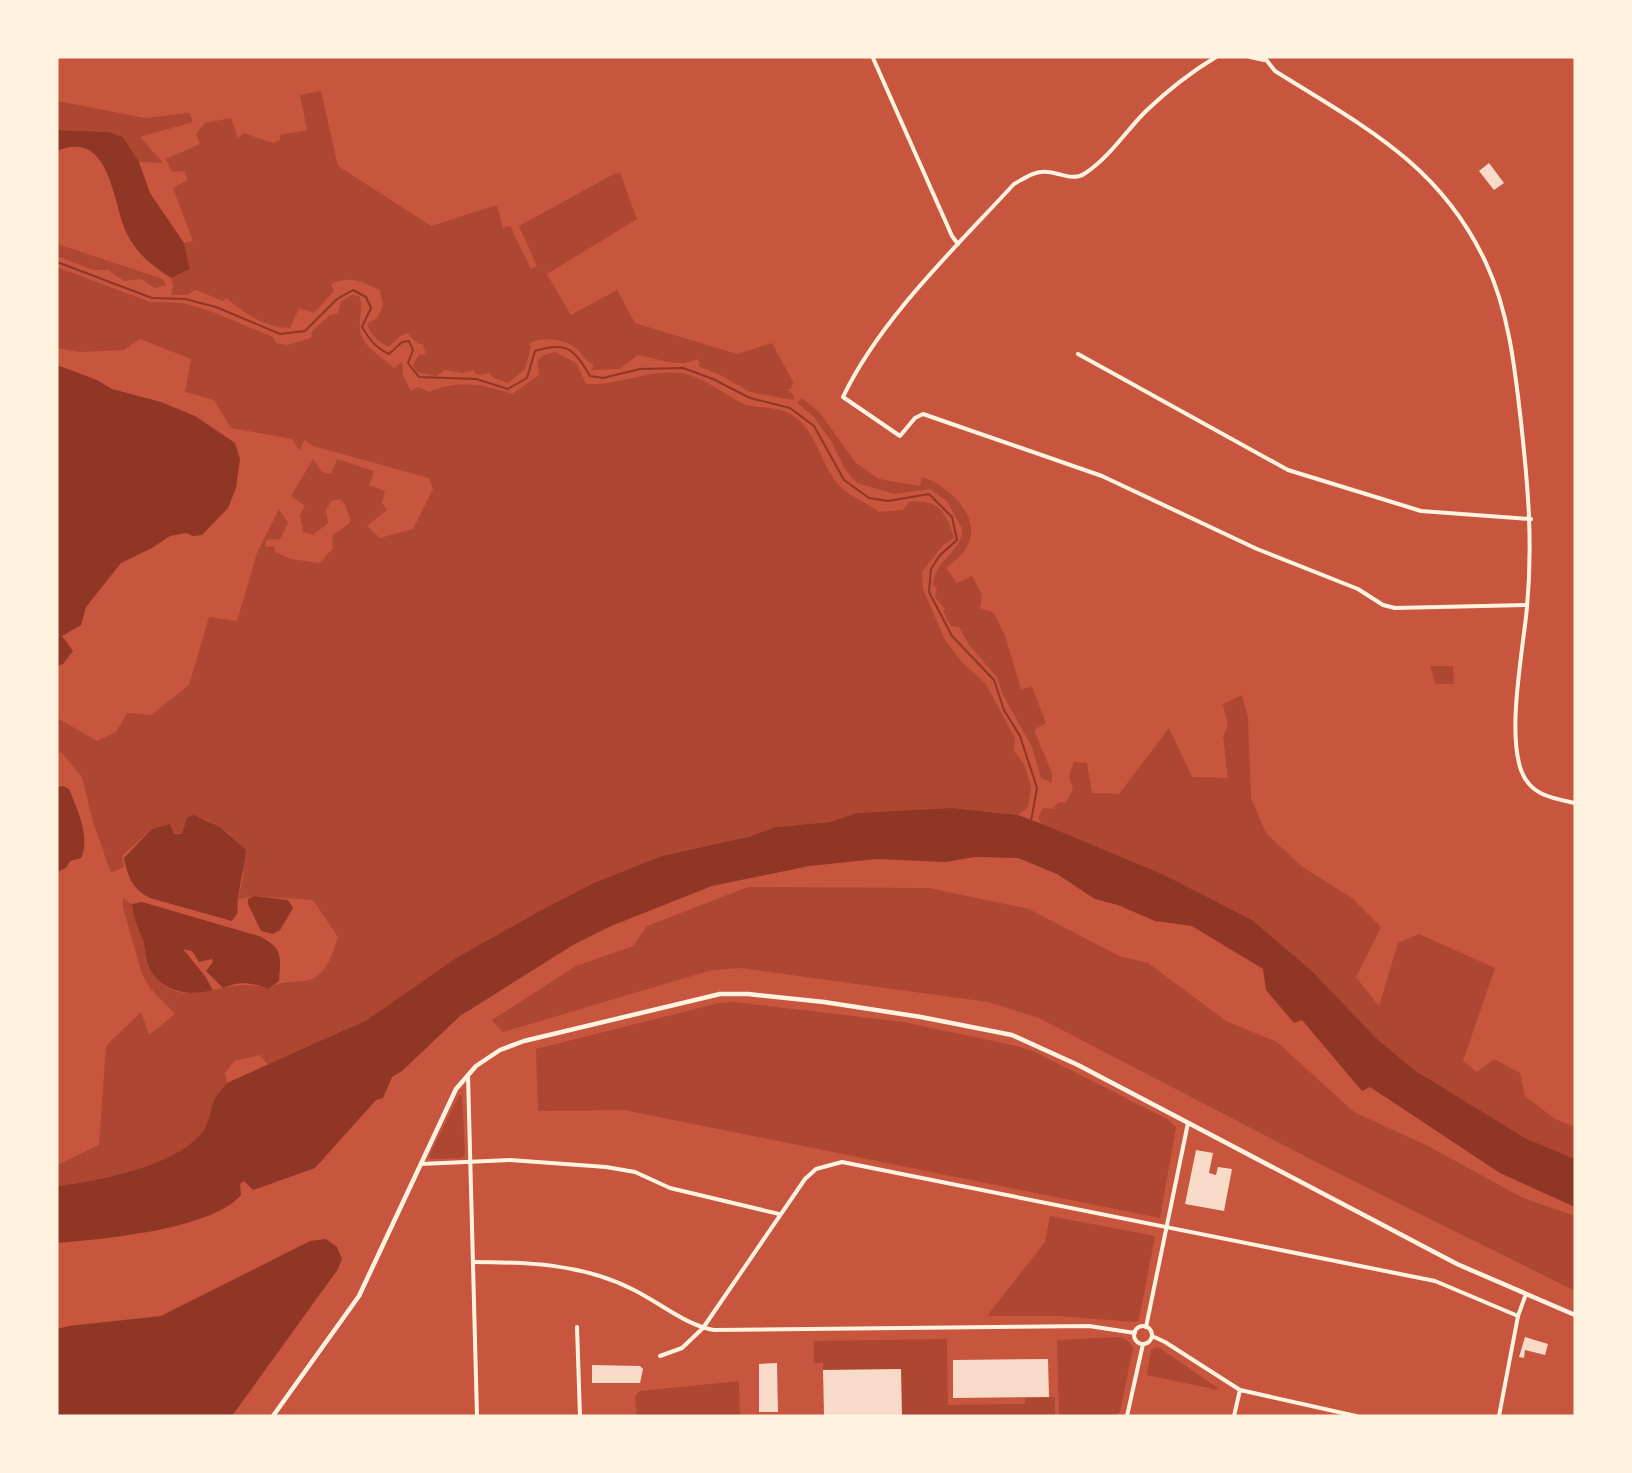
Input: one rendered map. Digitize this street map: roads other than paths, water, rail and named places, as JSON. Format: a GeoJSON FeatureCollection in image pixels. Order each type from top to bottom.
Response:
{"type":"FeatureCollection","features":[{"type":"Feature","properties":{"kind":"street"},"geometry":{"type":"LineString","coordinates":[[1216,57],[1196,69],[1147,111],[1105,158],[1082,176],[1068,177],[1047,171],[1032,173],[1014,184],[913,296],[856,370],[843,397],[900,436],[915,418],[923,414],[1102,476],[1257,549],[1358,590],[1383,605],[1395,608],[1527,605]]}},
{"type":"Feature","properties":{"kind":"street"},"geometry":{"type":"LineString","coordinates":[[1250,57],[1264,58],[1275,70],[1384,139],[1428,177],[1468,227],[1498,294],[1510,346],[1531,519],[1527,605],[1516,724],[1520,768],[1533,791],[1575,803]]}},
{"type":"Feature","properties":{"kind":"street"},"geometry":{"type":"LineString","coordinates":[[873,58],[952,236],[958,244]]}},
{"type":"Feature","properties":{"kind":"street"},"geometry":{"type":"LineString","coordinates":[[1078,354],[1288,470],[1314,480],[1421,511],[1531,519]]}},
{"type":"Feature","properties":{"kind":"street"},"geometry":{"type":"LineString","coordinates":[[273,1416],[359,1296],[449,1100],[468,1075],[500,1050],[524,1041],[674,1003],[720,994],[748,994],[921,1017],[1012,1035],[1041,1046],[1457,1264],[1575,1315]]}},
{"type":"Feature","properties":{"kind":"street"},"geometry":{"type":"LineString","coordinates":[[468,1075],[477,1416]]}},
{"type":"Feature","properties":{"kind":"street"},"geometry":{"type":"LineString","coordinates":[[1146,1327],[1188,1123]]}},
{"type":"Feature","properties":{"kind":"street"},"geometry":{"type":"LineString","coordinates":[[421,1164],[510,1160],[606,1167],[634,1172],[670,1188],[779,1214]]}},
{"type":"Feature","properties":{"kind":"street"},"geometry":{"type":"LineString","coordinates":[[660,1356],[682,1348],[703,1328],[779,1214],[816,1169],[842,1162],[1435,1281],[1518,1316]]}},
{"type":"Feature","properties":{"kind":"street"},"geometry":{"type":"LineString","coordinates":[[474,1262],[536,1263],[585,1271],[630,1287],[703,1328],[714,1330],[1089,1326],[1135,1333]]}},
{"type":"Feature","properties":{"kind":"street"},"geometry":{"type":"LineString","coordinates":[[1499,1416],[1518,1316],[1526,1294]]}},
{"type":"Feature","properties":{"kind":"street"},"geometry":{"type":"LineString","coordinates":[[578,1327],[580,1416]]}},
{"type":"Feature","properties":{"kind":"street"},"geometry":{"type":"LineString","coordinates":[[1146,1327],[1151,1330],[1152,1336],[1148,1343],[1143,1344],[1136,1340],[1135,1333],[1138,1328],[1146,1327]]}},
{"type":"Feature","properties":{"kind":"street"},"geometry":{"type":"LineString","coordinates":[[1152,1336],[1166,1342],[1240,1390],[1356,1416]]}},
{"type":"Feature","properties":{"kind":"street"},"geometry":{"type":"LineString","coordinates":[[1127,1416],[1143,1344]]}},
{"type":"Feature","properties":{"kind":"street"},"geometry":{"type":"LineString","coordinates":[[1234,1416],[1240,1390]]}},
{"type":"Feature","properties":{"kind":"waterway"},"geometry":{"type":"LineString","coordinates":[[57,262],[152,298],[185,299],[216,307],[280,334],[305,331],[337,299],[353,290],[366,297],[371,308],[362,327],[371,340],[389,354],[402,342],[409,341],[413,350],[408,363],[419,377],[476,379],[508,389],[527,378],[535,351],[562,347],[579,359],[590,376],[603,378],[640,369],[683,368],[713,379],[750,398],[790,408],[814,426],[844,480],[869,498],[888,501],[929,494],[952,517],[957,540],[940,555],[931,569],[929,592],[952,636],[994,680],[1004,710],[1020,736],[1037,788],[1031,821]]}}]}
